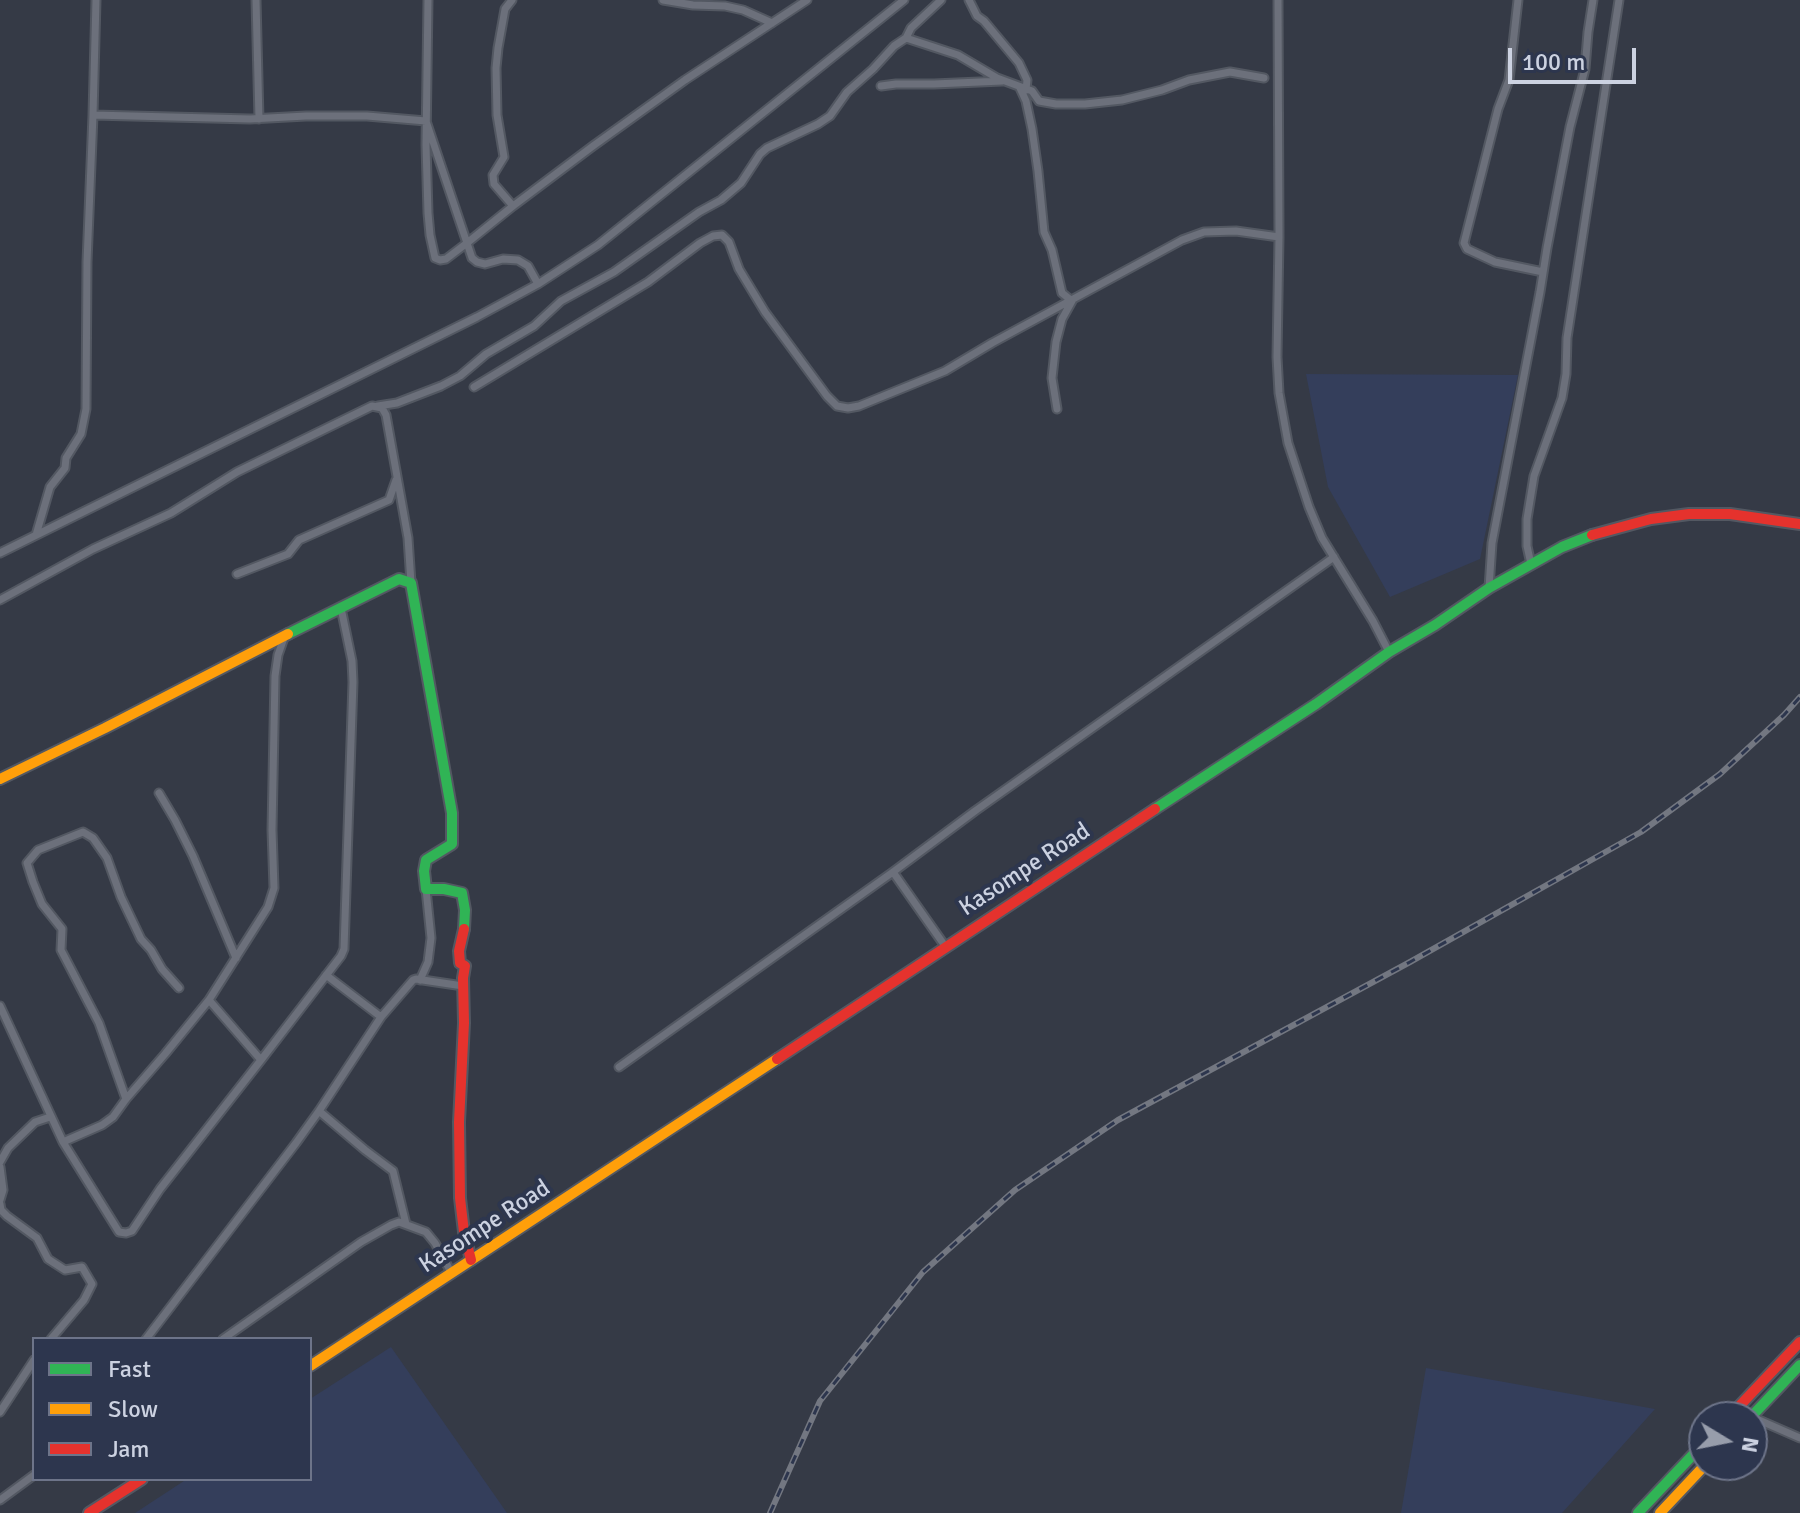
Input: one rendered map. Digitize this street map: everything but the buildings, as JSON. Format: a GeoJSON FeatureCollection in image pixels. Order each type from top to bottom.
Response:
{"type":"FeatureCollection","features":[{"type":"Feature","properties":{"kind":"main road","name":"Kasompe Road"},"geometry":{"type":"LineString","coordinates":[[312,1365],[1316,704],[1389,652],[1531,564],[1597,533],[1651,519],[1689,514],[1730,514],[1800,524]]}},
{"type":"Feature","properties":{"kind":"main road"},"geometry":{"type":"LineString","coordinates":[[0,779],[399,579],[411,583],[452,813],[452,844],[426,860],[426,889],[462,893],[465,910],[459,951],[460,963],[465,966],[459,1122],[460,1198],[471,1260]]}},
{"type":"Feature","properties":{"kind":"main road"},"geometry":{"type":"LineString","coordinates":[[1744,1401],[1800,1342]]}},
{"type":"Feature","properties":{"kind":"main road"},"geometry":{"type":"LineString","coordinates":[[1766,1401],[1800,1365]]}},
{"type":"Feature","properties":{"kind":"main road"},"geometry":{"type":"LineString","coordinates":[[1638,1513],[1688,1460]]}},
{"type":"Feature","properties":{"kind":"main road"},"geometry":{"type":"LineString","coordinates":[[89,1513],[139,1481]]}},
{"type":"Feature","properties":{"kind":"main road"},"geometry":{"type":"LineString","coordinates":[[1660,1513],[1690,1481]]}},
{"type":"Feature","properties":{"kind":"street"},"geometry":{"type":"LineString","coordinates":[[36,535],[50,487],[65,468],[66,458],[81,434],[86,409],[87,262],[96,0]]}},
{"type":"Feature","properties":{"kind":"street"},"geometry":{"type":"LineString","coordinates":[[256,0],[259,119]]}},
{"type":"Feature","properties":{"kind":"street"},"geometry":{"type":"LineString","coordinates":[[428,0],[428,213],[435,258],[440,260],[446,259],[685,80],[807,0]]}},
{"type":"Feature","properties":{"kind":"street"},"geometry":{"type":"LineString","coordinates":[[512,0],[505,9],[498,48],[496,97],[504,157],[493,175],[494,184],[513,206]]}},
{"type":"Feature","properties":{"kind":"street"},"geometry":{"type":"LineString","coordinates":[[663,0],[743,10],[772,23]]}},
{"type":"Feature","properties":{"kind":"street"},"geometry":{"type":"LineString","coordinates":[[0,553],[538,284],[598,245],[904,0]]}},
{"type":"Feature","properties":{"kind":"street"},"geometry":{"type":"LineString","coordinates":[[0,600],[93,549],[171,513],[237,472],[372,406],[397,403],[460,376],[486,354],[534,326],[561,301],[614,272],[721,200],[741,183],[767,148],[830,116],[847,92],[906,38],[911,28],[941,0]]}},
{"type":"Feature","properties":{"kind":"street"},"geometry":{"type":"LineString","coordinates":[[969,0],[977,16],[1019,63],[1027,80],[1023,89],[1032,129],[1044,232],[1052,250],[1062,293],[1072,301]]}},
{"type":"Feature","properties":{"kind":"street"},"geometry":{"type":"LineString","coordinates":[[1278,0],[1279,393],[1288,443],[1322,538],[1389,652]]}},
{"type":"Feature","properties":{"kind":"street"},"geometry":{"type":"LineString","coordinates":[[1518,0],[1509,80],[1498,109],[1464,243],[1467,249],[1495,262],[1543,272]]}},
{"type":"Feature","properties":{"kind":"street"},"geometry":{"type":"LineString","coordinates":[[1489,588],[1492,543],[1567,141],[1585,69],[1593,0]]}},
{"type":"Feature","properties":{"kind":"street"},"geometry":{"type":"LineString","coordinates":[[1531,564],[1527,546],[1534,476],[1562,398],[1567,338],[1619,0]]}},
{"type":"Feature","properties":{"kind":"street"},"geometry":{"type":"LineString","coordinates":[[906,38],[958,55],[1002,81],[1032,91],[1039,101],[1085,104],[1122,100],[1189,80],[1230,72],[1264,78]]}},
{"type":"Feature","properties":{"kind":"street"},"geometry":{"type":"LineString","coordinates":[[881,86],[1002,81]]}},
{"type":"Feature","properties":{"kind":"street"},"geometry":{"type":"LineString","coordinates":[[93,115],[170,119],[367,116],[426,121]]}},
{"type":"Feature","properties":{"kind":"street"},"geometry":{"type":"LineString","coordinates":[[426,121],[472,258],[477,262],[492,263],[503,259],[518,260],[524,263],[538,284]]}},
{"type":"Feature","properties":{"kind":"street"},"geometry":{"type":"LineString","coordinates":[[474,387],[648,282],[713,236],[722,235],[729,242],[739,269],[765,312],[827,396],[837,406],[848,408],[945,371],[1182,240],[1204,232],[1236,231],[1279,237]]}},
{"type":"Feature","properties":{"kind":"street"},"geometry":{"type":"LineString","coordinates":[[1057,409],[1052,378],[1056,342],[1062,319],[1072,301]]}},
{"type":"Feature","properties":{"kind":"street"},"geometry":{"type":"LineString","coordinates":[[378,406],[386,415],[408,538],[411,583]]}},
{"type":"Feature","properties":{"kind":"street"},"geometry":{"type":"LineString","coordinates":[[237,574],[288,554],[299,540],[389,500],[397,478]]}},
{"type":"Feature","properties":{"kind":"street"},"geometry":{"type":"LineString","coordinates":[[619,1067],[1334,557]]}},
{"type":"Feature","properties":{"kind":"street"},"geometry":{"type":"LineString","coordinates":[[0,1006],[63,1142],[119,1232],[132,1231],[160,1189],[341,956],[346,943],[353,682],[341,608]]}},
{"type":"Feature","properties":{"kind":"street"},"geometry":{"type":"LineString","coordinates":[[63,1142],[113,1117],[209,1000],[268,907],[274,888],[275,676],[285,635]]}},
{"type":"Feature","properties":{"kind":"street"},"geometry":{"type":"LineString","coordinates":[[159,793],[193,856],[236,958]]}},
{"type":"Feature","properties":{"kind":"street"},"geometry":{"type":"LineString","coordinates":[[126,1099],[99,1023],[61,950],[62,929],[42,904],[33,882],[27,863],[38,850],[83,832],[93,838],[107,858],[141,939],[179,988]]}},
{"type":"Feature","properties":{"kind":"street"},"geometry":{"type":"LineString","coordinates":[[893,872],[945,946]]}},
{"type":"Feature","properties":{"kind":"street"},"geometry":{"type":"LineString","coordinates":[[420,980],[428,962],[431,938],[426,889]]}},
{"type":"Feature","properties":{"kind":"street"},"geometry":{"type":"LineString","coordinates":[[326,975],[381,1017]]}},
{"type":"Feature","properties":{"kind":"street"},"geometry":{"type":"LineString","coordinates":[[148,1337],[319,1111],[381,1017],[413,980],[463,986]]}},
{"type":"Feature","properties":{"kind":"street"},"geometry":{"type":"LineString","coordinates":[[209,1000],[261,1060]]}},
{"type":"Feature","properties":{"kind":"street"},"geometry":{"type":"LineString","coordinates":[[319,1111],[393,1171],[406,1224]]}},
{"type":"Feature","properties":{"kind":"street"},"geometry":{"type":"LineString","coordinates":[[50,1117],[35,1122],[8,1148],[0,1164],[3,1190],[0,1202],[1,1210],[7,1216],[37,1238],[48,1259],[65,1270],[82,1267],[92,1284],[79,1307],[53,1337]]}},
{"type":"Feature","properties":{"kind":"street"},"geometry":{"type":"LineString","coordinates":[[226,1337],[361,1242],[399,1222],[426,1232],[451,1272]]}},
{"type":"Feature","properties":{"kind":"street"},"geometry":{"type":"LineString","coordinates":[[0,1412],[32,1363]]}},
{"type":"Feature","properties":{"kind":"street"},"geometry":{"type":"LineString","coordinates":[[1768,1424],[1800,1438]]}},
{"type":"Feature","properties":{"kind":"street"},"geometry":{"type":"LineString","coordinates":[[0,1500],[32,1476]]}},
{"type":"Feature","properties":{"kind":"shaded area"},"geometry":{"type":"Polygon","coordinates":[[[1306,374],[1518,375],[1480,559],[1390,597],[1328,487],[1306,374]]]}},
{"type":"Feature","properties":{"kind":"shaded area"},"geometry":{"type":"Polygon","coordinates":[[[391,1347],[507,1513],[135,1513],[184,1481],[312,1481],[312,1398],[391,1347]]]}},
{"type":"Feature","properties":{"kind":"shaded area"},"geometry":{"type":"Polygon","coordinates":[[[1426,1368],[1655,1409],[1562,1513],[1401,1513],[1426,1368]]]}},
{"type":"Feature","properties":{"kind":"railway"},"geometry":{"type":"LineString","coordinates":[[770,1513],[820,1401],[923,1272],[1015,1190],[1118,1120],[1410,962],[1641,832],[1720,774],[1800,697]]}},
{"type":"Feature","properties":{"kind":"traffic: fast"},"geometry":{"type":"LineString","coordinates":[[1155,809],[1489,588],[1562,547],[1592,535]]}},
{"type":"Feature","properties":{"kind":"traffic: fast"},"geometry":{"type":"LineString","coordinates":[[288,634],[399,579],[411,583],[452,813],[452,844],[426,860],[426,889],[462,893],[464,929]]}},
{"type":"Feature","properties":{"kind":"traffic: fast"},"geometry":{"type":"LineString","coordinates":[[1766,1401],[1800,1365]]}},
{"type":"Feature","properties":{"kind":"traffic: fast"},"geometry":{"type":"LineString","coordinates":[[1638,1513],[1688,1460]]}},
{"type":"Feature","properties":{"kind":"traffic: slow"},"geometry":{"type":"LineString","coordinates":[[0,779],[288,634]]}},
{"type":"Feature","properties":{"kind":"traffic: slow"},"geometry":{"type":"LineString","coordinates":[[312,1365],[777,1059]]}},
{"type":"Feature","properties":{"kind":"traffic: slow"},"geometry":{"type":"LineString","coordinates":[[1660,1513],[1690,1481]]}},
{"type":"Feature","properties":{"kind":"traffic: jam"},"geometry":{"type":"LineString","coordinates":[[1592,535],[1651,519],[1689,514],[1730,514],[1800,524]]}},
{"type":"Feature","properties":{"kind":"traffic: jam"},"geometry":{"type":"LineString","coordinates":[[777,1059],[1155,809]]}},
{"type":"Feature","properties":{"kind":"traffic: jam"},"geometry":{"type":"LineString","coordinates":[[464,929],[459,951],[460,963],[465,966],[459,1122],[460,1198],[471,1260]]}},
{"type":"Feature","properties":{"kind":"traffic: jam"},"geometry":{"type":"LineString","coordinates":[[1744,1401],[1800,1342]]}},
{"type":"Feature","properties":{"kind":"traffic: jam"},"geometry":{"type":"LineString","coordinates":[[89,1513],[139,1481]]}}]}
